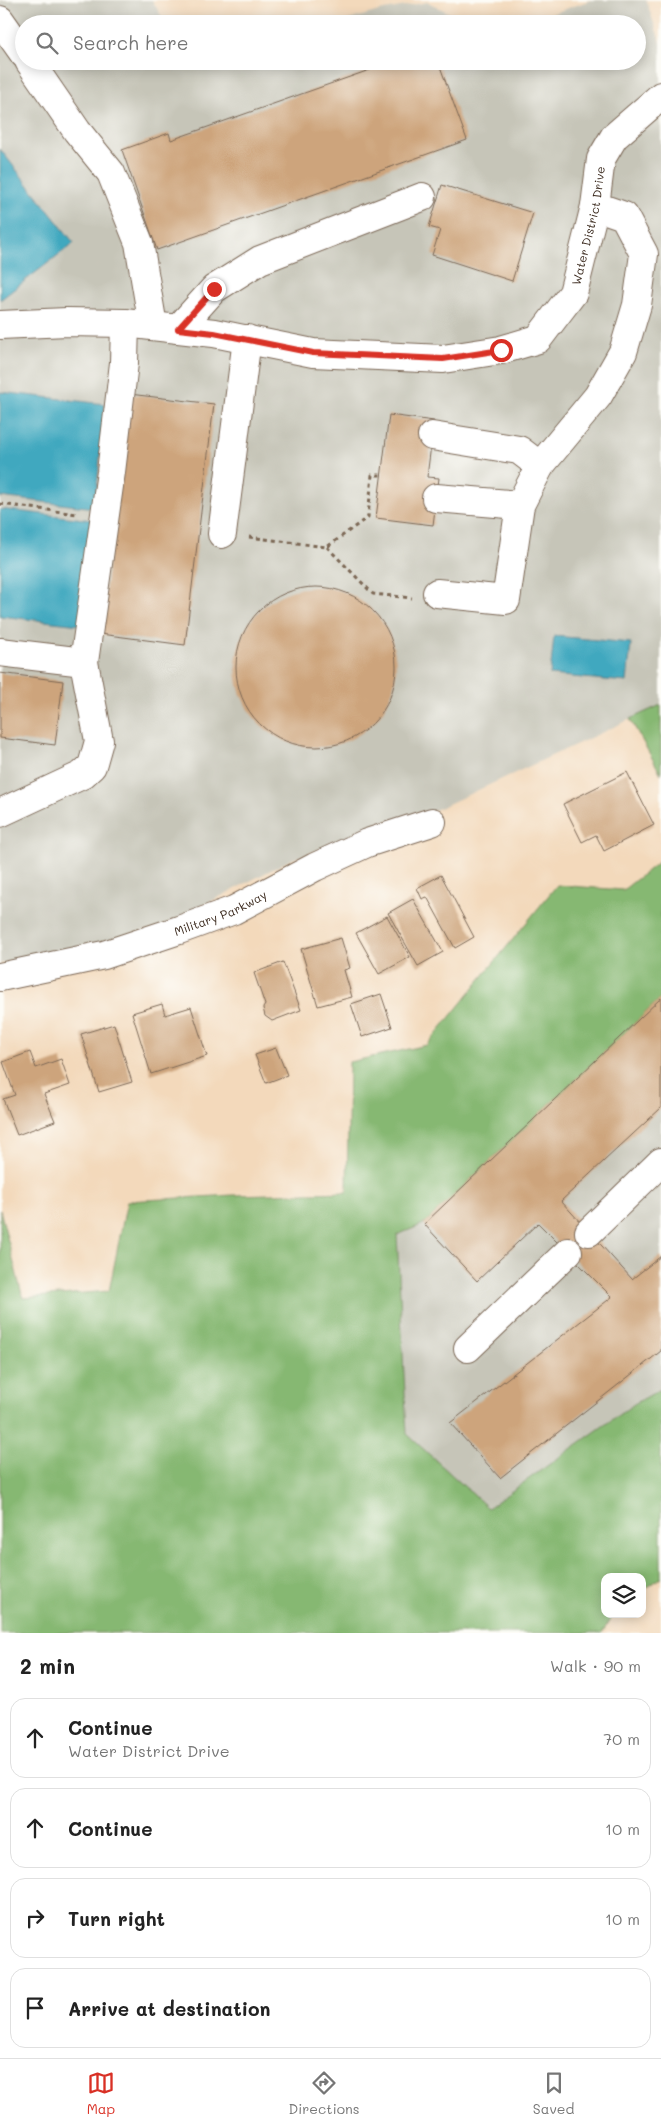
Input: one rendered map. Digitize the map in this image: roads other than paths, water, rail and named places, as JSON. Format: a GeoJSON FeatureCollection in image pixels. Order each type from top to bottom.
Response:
{"type":"FeatureCollection","features":[{"type":"Feature","properties":{"kind":"street"},"geometry":{"type":"LineString","coordinates":[[0,20],[15,41]]}},
{"type":"Feature","properties":{"kind":"street"},"geometry":{"type":"LineString","coordinates":[[34,70],[77,130],[111,173],[139,243],[165,328],[214,289],[260,260],[422,197]]}},
{"type":"Feature","properties":{"kind":"street","name":"Water District Drive"},"geometry":{"type":"LineString","coordinates":[[0,325],[68,322],[125,323],[214,333],[313,353],[443,359],[501,350],[538,339],[573,293],[595,206],[601,159],[614,137],[661,96]]}},
{"type":"Feature","properties":{"kind":"street"},"geometry":{"type":"LineString","coordinates":[[438,594],[506,600],[520,505],[540,466],[598,396],[623,352],[637,305],[644,254],[624,216],[595,206]]}},
{"type":"Feature","properties":{"kind":"street"},"geometry":{"type":"LineString","coordinates":[[0,812],[82,776],[92,766],[99,741],[84,662],[93,614],[123,372],[125,323]]}},
{"type":"Feature","properties":{"kind":"street"},"geometry":{"type":"LineString","coordinates":[[222,534],[247,340]]}},
{"type":"Feature","properties":{"kind":"street"},"geometry":{"type":"LineString","coordinates":[[432,436],[519,450],[540,466]]}},
{"type":"Feature","properties":{"kind":"street"},"geometry":{"type":"LineString","coordinates":[[436,498],[520,505]]}},
{"type":"Feature","properties":{"kind":"street"},"geometry":{"type":"LineString","coordinates":[[0,652],[84,662]]}},
{"type":"Feature","properties":{"kind":"street","name":"Military Parkway"},"geometry":{"type":"LineString","coordinates":[[0,977],[104,955],[179,930],[234,910],[315,866],[367,842],[432,822]]}},
{"type":"Feature","properties":{"kind":"street"},"geometry":{"type":"LineString","coordinates":[[589,1232],[661,1162]]}},
{"type":"Feature","properties":{"kind":"street"},"geometry":{"type":"LineString","coordinates":[[468,1348],[568,1252]]}},
{"type":"Feature","properties":{"kind":"water"},"geometry":{"type":"Polygon","coordinates":[[[0,149],[74,243],[0,300],[0,149]]]}},
{"type":"Feature","properties":{"kind":"water"},"geometry":{"type":"Polygon","coordinates":[[[0,392],[105,404],[95,508],[0,497],[0,392]]]}},
{"type":"Feature","properties":{"kind":"water"},"geometry":{"type":"Polygon","coordinates":[[[0,509],[92,520],[80,625],[0,616],[0,509]]]}},
{"type":"Feature","properties":{"kind":"water"},"geometry":{"type":"Polygon","coordinates":[[[554,636],[631,643],[627,682],[550,675],[554,636]]]}}]}
